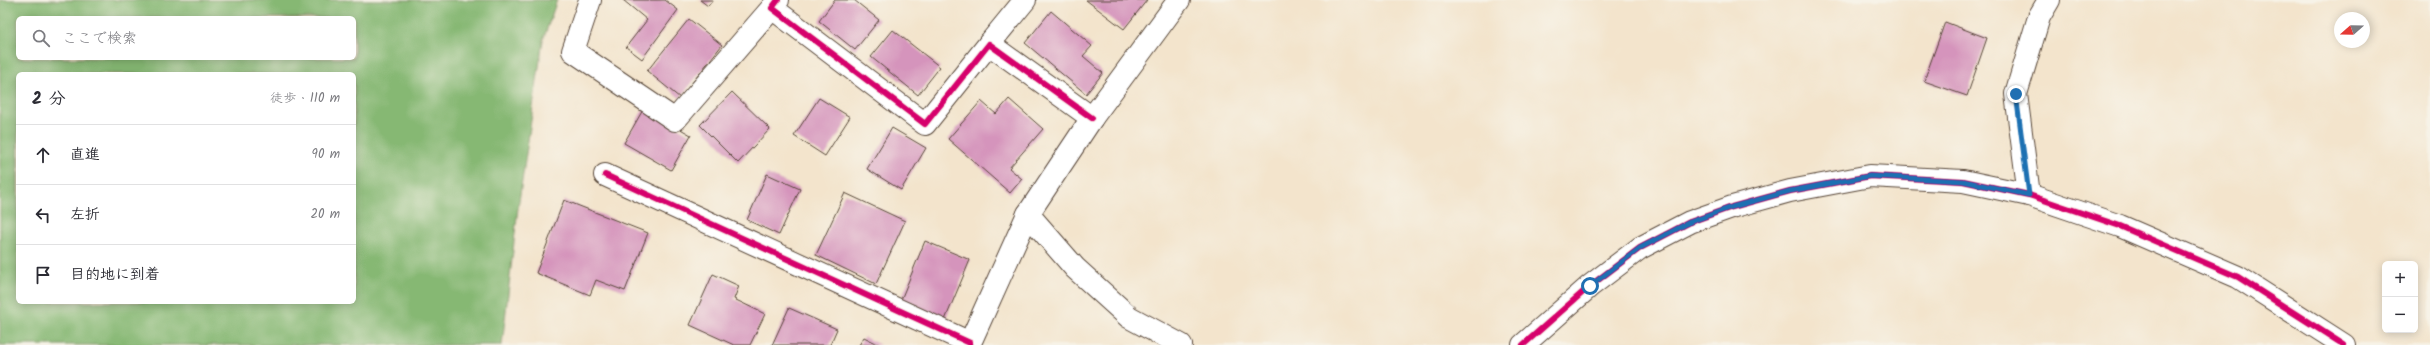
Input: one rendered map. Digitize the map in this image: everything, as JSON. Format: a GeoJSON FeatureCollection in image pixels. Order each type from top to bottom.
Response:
{"type":"FeatureCollection","features":[{"type":"Feature","properties":{"kind":"street"},"geometry":{"type":"LineString","coordinates":[[590,0],[573,51],[675,120],[775,4],[925,124],[1025,0]]}},
{"type":"Feature","properties":{"kind":"street"},"geometry":{"type":"LineString","coordinates":[[605,176],[969,344],[1028,214],[1092,118],[1180,0]]}},
{"type":"Feature","properties":{"kind":"street"},"geometry":{"type":"LineString","coordinates":[[2029,195],[2016,94],[2039,17],[2049,0]]}},
{"type":"Feature","properties":{"kind":"street"},"geometry":{"type":"LineString","coordinates":[[989,44],[1092,118]]}},
{"type":"Feature","properties":{"kind":"street"},"geometry":{"type":"LineString","coordinates":[[1523,345],[1590,286],[1640,248],[1690,222],[1732,207],[1790,191],[1870,176],[1963,181],[2029,195],[2120,226],[2238,277],[2344,345]]}},
{"type":"Feature","properties":{"kind":"street"},"geometry":{"type":"LineString","coordinates":[[1028,214],[1075,268],[1129,317],[1181,345]]}},
{"type":"Feature","properties":{"kind":"green space"},"geometry":{"type":"Polygon","coordinates":[[[0,0],[557,0],[543,40],[518,208],[502,345],[0,345],[0,0]]]}},
{"type":"Feature","properties":{"kind":"building"},"geometry":{"type":"Polygon","coordinates":[[[623,0],[665,0],[678,10],[642,59],[626,47],[647,20],[623,0]]]}},
{"type":"Feature","properties":{"kind":"building"},"geometry":{"type":"Polygon","coordinates":[[[700,0],[713,0],[708,6],[700,0]]]}},
{"type":"Feature","properties":{"kind":"building"},"geometry":{"type":"Polygon","coordinates":[[[835,0],[854,0],[879,20],[855,50],[819,21],[835,0]]]}},
{"type":"Feature","properties":{"kind":"building"},"geometry":{"type":"Polygon","coordinates":[[[1086,0],[1147,0],[1124,29],[1086,0]]]}},
{"type":"Feature","properties":{"kind":"building"},"geometry":{"type":"Polygon","coordinates":[[[1051,11],[1092,46],[1083,56],[1103,73],[1086,94],[1025,43],[1051,11]]]}},
{"type":"Feature","properties":{"kind":"building"},"geometry":{"type":"Polygon","coordinates":[[[689,19],[722,45],[680,98],[647,71],[689,19]]]}},
{"type":"Feature","properties":{"kind":"building"},"geometry":{"type":"Polygon","coordinates":[[[1945,22],[1987,38],[1967,96],[1924,81],[1945,22]]]}},
{"type":"Feature","properties":{"kind":"building"},"geometry":{"type":"Polygon","coordinates":[[[893,30],[940,67],[918,95],[871,57],[893,30]]]}},
{"type":"Feature","properties":{"kind":"building"},"geometry":{"type":"Polygon","coordinates":[[[732,92],[770,129],[738,163],[700,125],[732,92]]]}},
{"type":"Feature","properties":{"kind":"building"},"geometry":{"type":"Polygon","coordinates":[[[819,98],[850,117],[825,156],[794,136],[819,98]]]}},
{"type":"Feature","properties":{"kind":"building"},"geometry":{"type":"Polygon","coordinates":[[[1009,99],[1043,129],[1009,168],[1022,179],[1010,193],[948,139],[981,101],[996,114],[1009,99]]]}},
{"type":"Feature","properties":{"kind":"building"},"geometry":{"type":"Polygon","coordinates":[[[644,108],[691,135],[671,170],[624,143],[644,108]]]}},
{"type":"Feature","properties":{"kind":"building"},"geometry":{"type":"Polygon","coordinates":[[[892,128],[926,148],[901,190],[867,169],[892,128]]]}},
{"type":"Feature","properties":{"kind":"building"},"geometry":{"type":"Polygon","coordinates":[[[767,174],[800,189],[779,235],[747,220],[767,174]]]}},
{"type":"Feature","properties":{"kind":"building"},"geometry":{"type":"Polygon","coordinates":[[[845,193],[905,221],[876,284],[816,255],[845,193]]]}},
{"type":"Feature","properties":{"kind":"building"},"geometry":{"type":"Polygon","coordinates":[[[564,200],[648,233],[625,291],[596,280],[590,295],[536,273],[564,200]]]}},
{"type":"Feature","properties":{"kind":"building"},"geometry":{"type":"Polygon","coordinates":[[[925,241],[970,260],[945,320],[900,302],[925,241]]]}},
{"type":"Feature","properties":{"kind":"building"},"geometry":{"type":"Polygon","coordinates":[[[713,274],[739,286],[734,299],[765,314],[750,345],[734,345],[690,325],[713,274]]]}},
{"type":"Feature","properties":{"kind":"building"},"geometry":{"type":"Polygon","coordinates":[[[789,308],[837,329],[830,345],[772,345],[789,308]]]}},
{"type":"Feature","properties":{"kind":"building"},"geometry":{"type":"Polygon","coordinates":[[[864,337],[880,345],[859,345],[864,337]]]}},
{"type":"Feature","properties":{"kind":"cycle path"},"geometry":{"type":"LineString","coordinates":[[778,0],[772,8],[925,124],[989,44],[1092,118]]}},
{"type":"Feature","properties":{"kind":"cycle path"},"geometry":{"type":"LineString","coordinates":[[605,175],[970,343]]}},
{"type":"Feature","properties":{"kind":"cycle path"},"geometry":{"type":"LineString","coordinates":[[1523,345],[1590,286],[1640,248],[1690,222],[1732,207],[1790,191],[1870,176],[1963,181],[2029,195],[2120,226],[2238,277],[2344,345]]}},
{"type":"Feature","properties":{"kind":"route"},"geometry":{"type":"LineString","coordinates":[[1590,286],[1640,248],[1690,222],[1732,207],[1790,191],[1870,176],[1963,181],[2029,195],[2016,94]]}}]}
